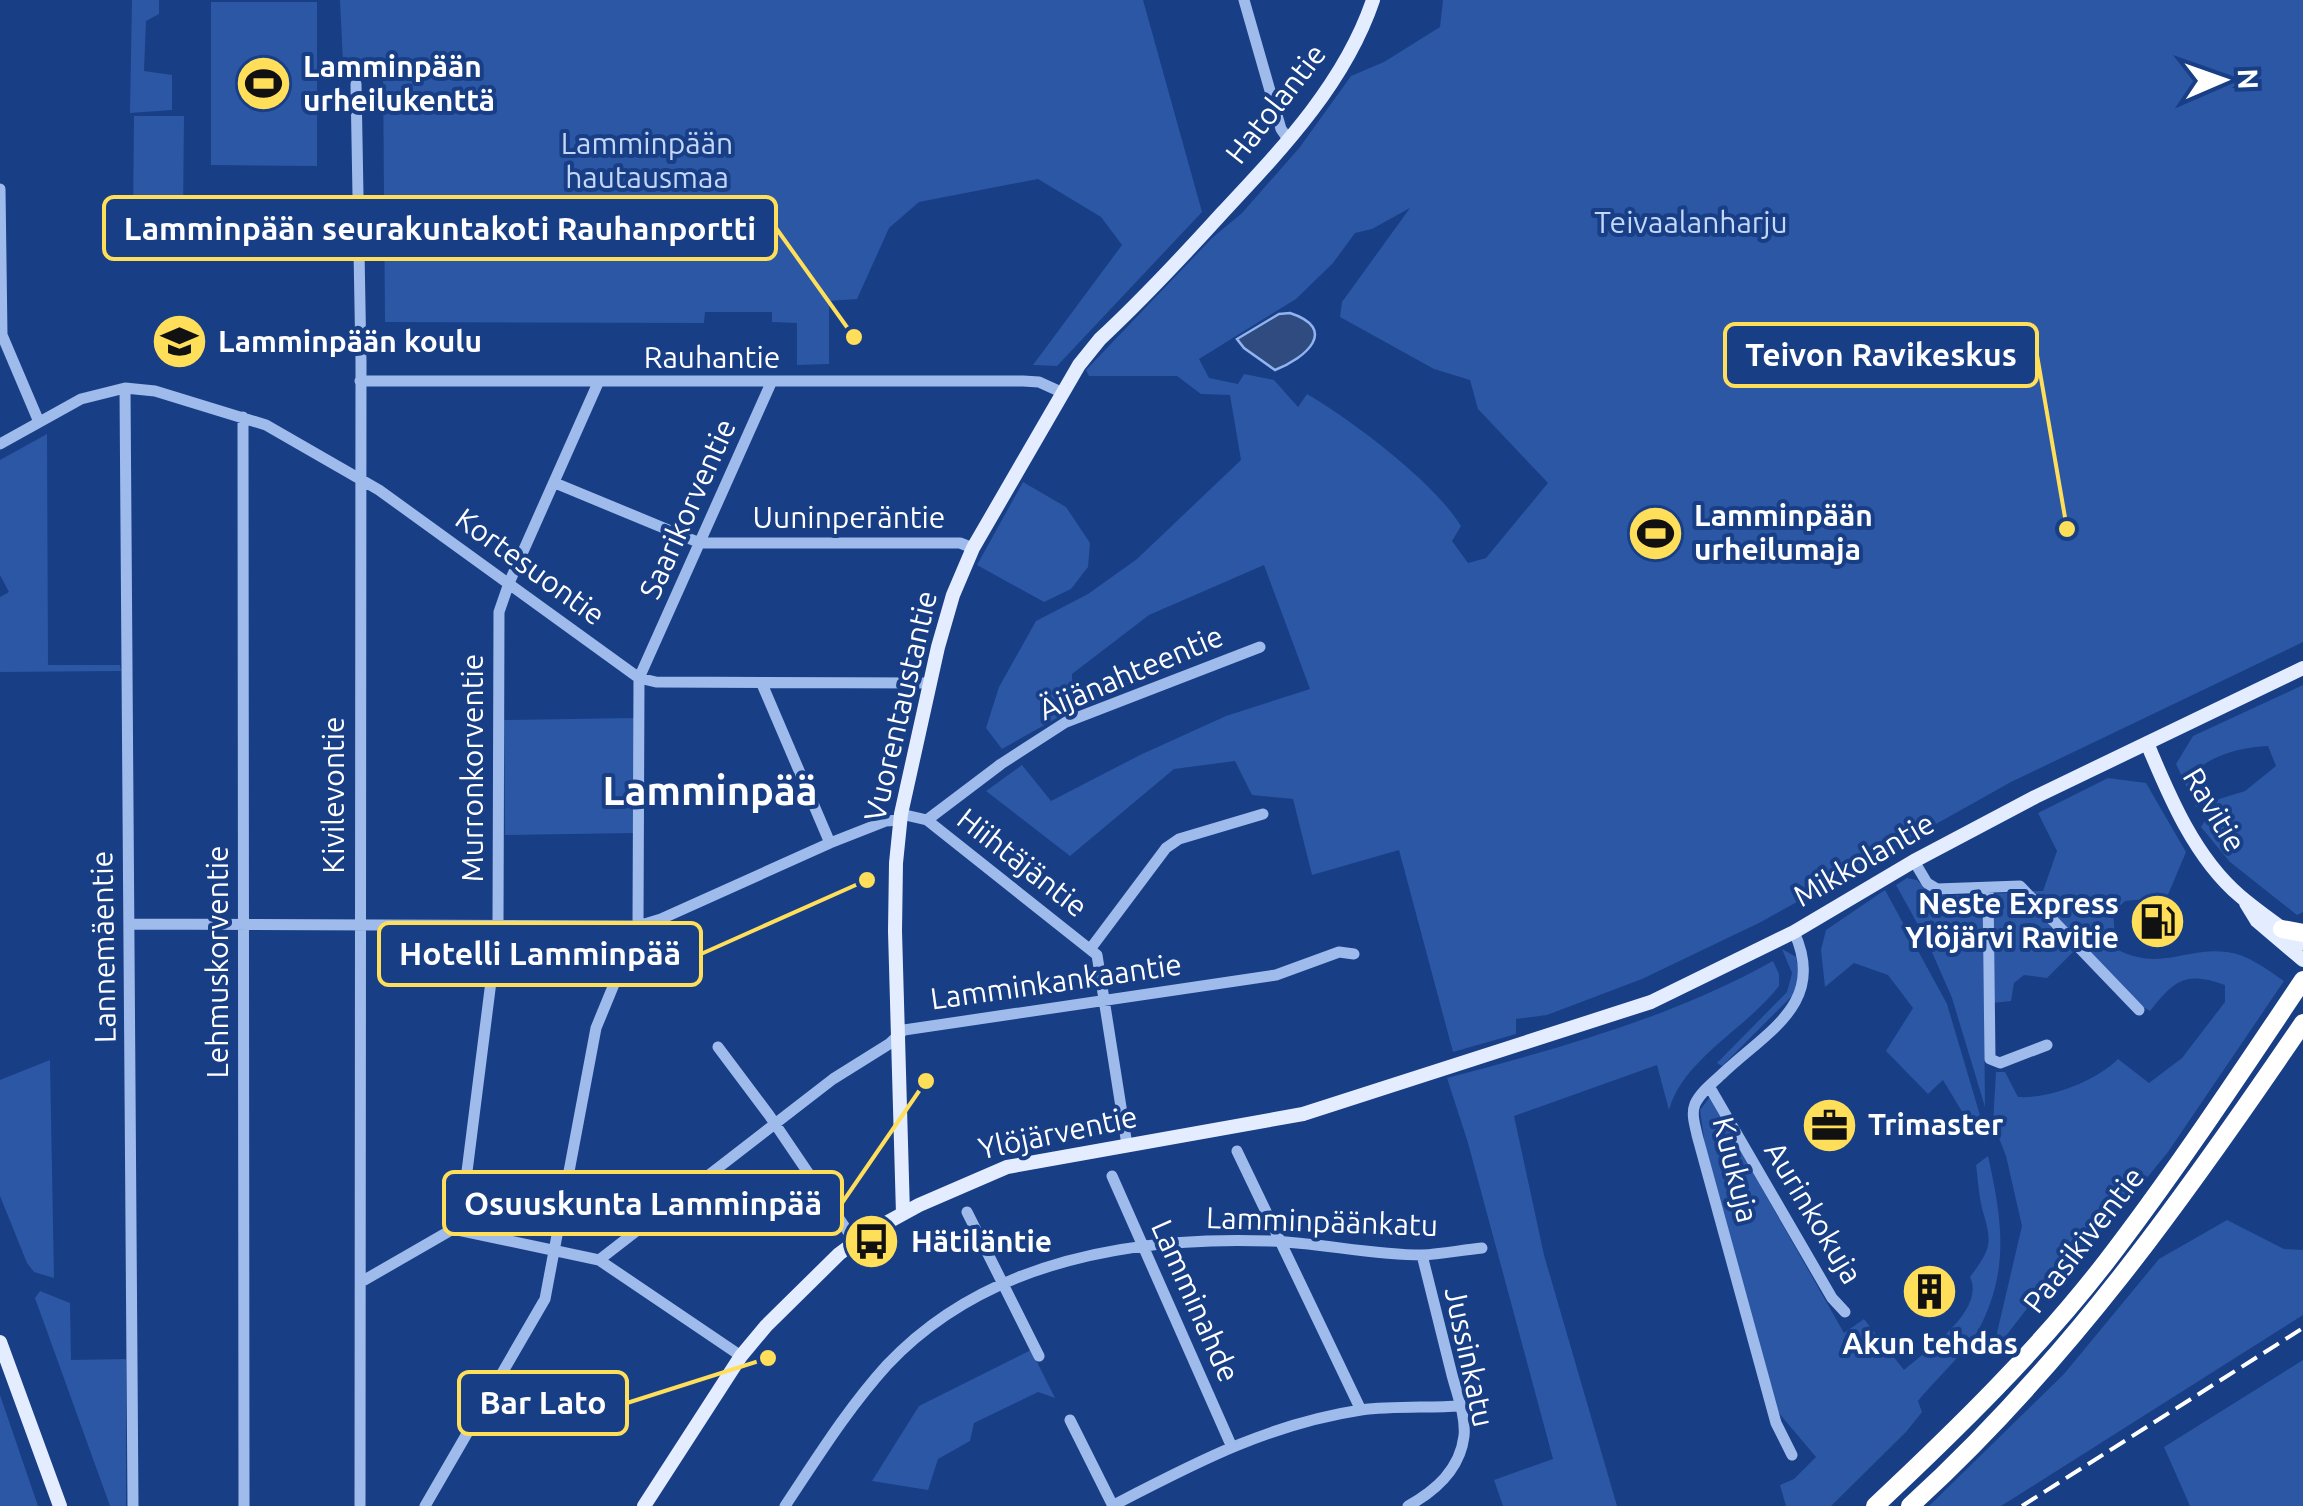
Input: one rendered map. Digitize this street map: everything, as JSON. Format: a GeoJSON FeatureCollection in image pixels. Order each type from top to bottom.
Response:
{"type":"FeatureCollection","features":[{"type":"Feature","properties":{"kind":"highway"},"geometry":{"type":"LineString","coordinates":[[2282,929],[2303,933]]}},
{"type":"Feature","properties":{"kind":"highway","name":"Paasikiventie"},"geometry":{"type":"LineString","coordinates":[[1875,1506],[2001,1384],[2106,1262],[2196,1140],[2303,980]]}},
{"type":"Feature","properties":{"kind":"highway","name":"Paasikiventie"},"geometry":{"type":"LineString","coordinates":[[1910,1506],[1962,1459],[2110,1295],[2195,1183],[2303,1023]]}},
{"type":"Feature","properties":{"kind":"highway"},"geometry":{"type":"LineString","coordinates":[[2260,1086],[2274,1080],[2303,1040]]}},
{"type":"Feature","properties":{"kind":"main road","name":"Hatolantie"},"geometry":{"type":"LineString","coordinates":[[1205,232],[1288,139],[1345,61],[1373,0]]}},
{"type":"Feature","properties":{"kind":"main road","name":"Vuorentaustantie"},"geometry":{"type":"LineString","coordinates":[[903,1214],[896,1035],[896,862],[900,817],[945,618],[974,548],[1061,392],[1100,339],[1205,232]]}},
{"type":"Feature","properties":{"kind":"main road","name":"Mikkolantie"},"geometry":{"type":"LineString","coordinates":[[1440,1069],[1651,1002],[1794,932],[1914,861],[2303,668]]}},
{"type":"Feature","properties":{"kind":"main road","name":"Ravitie"},"geometry":{"type":"LineString","coordinates":[[2147,743],[2193,838],[2257,922],[2303,960]]}},
{"type":"Feature","properties":{"kind":"main road","name":"Ravitie"},"geometry":{"type":"LineString","coordinates":[[2242,898],[2303,943]]}},
{"type":"Feature","properties":{"kind":"main road","name":"Ylöjärventie"},"geometry":{"type":"LineString","coordinates":[[644,1506],[741,1356],[799,1291],[855,1242],[903,1214],[1007,1166],[1303,1114],[1440,1069]]}},
{"type":"Feature","properties":{"kind":"main road"},"geometry":{"type":"LineString","coordinates":[[0,1342],[60,1506]]}},
{"type":"Feature","properties":{"kind":"street"},"geometry":{"type":"LineString","coordinates":[[1244,0],[1280,130],[1288,139]]}},
{"type":"Feature","properties":{"kind":"street","name":"Kivilevontie"},"geometry":{"type":"LineString","coordinates":[[356,84],[360,382],[360,1506]]}},
{"type":"Feature","properties":{"kind":"street"},"geometry":{"type":"LineString","coordinates":[[0,190],[2,335],[40,422]]}},
{"type":"Feature","properties":{"kind":"street","name":"Rauhantie"},"geometry":{"type":"LineString","coordinates":[[360,382],[1022,380],[1061,392]]}},
{"type":"Feature","properties":{"kind":"street","name":"Murronkorventie"},"geometry":{"type":"LineString","coordinates":[[452,1229],[459,1221],[463,1203],[498,926],[498,625],[509,582],[598,383]]}},
{"type":"Feature","properties":{"kind":"street","name":"Saarikorventie"},"geometry":{"type":"LineString","coordinates":[[425,1506],[544,1299],[596,1028],[638,926],[639,678],[771,383]]}},
{"type":"Feature","properties":{"kind":"street"},"geometry":{"type":"LineString","coordinates":[[0,444],[90,395],[125,388]]}},
{"type":"Feature","properties":{"kind":"street","name":"Kortesuontie"},"geometry":{"type":"LineString","coordinates":[[125,388],[155,391],[278,430],[360,477],[639,678]]}},
{"type":"Feature","properties":{"kind":"street","name":"Lannemäentie"},"geometry":{"type":"LineString","coordinates":[[125,388],[133,1506]]}},
{"type":"Feature","properties":{"kind":"street","name":"Lehmuskorventie"},"geometry":{"type":"LineString","coordinates":[[243,417],[244,1506]]}},
{"type":"Feature","properties":{"kind":"street","name":"Uuninperäntie"},"geometry":{"type":"LineString","coordinates":[[554,483],[700,543],[960,543],[974,548]]}},
{"type":"Feature","properties":{"kind":"street","name":"Äijänahteentie"},"geometry":{"type":"LineString","coordinates":[[927,820],[1001,764],[1066,722],[1260,647]]}},
{"type":"Feature","properties":{"kind":"street"},"geometry":{"type":"LineString","coordinates":[[639,678],[656,682],[762,684],[930,683]]}},
{"type":"Feature","properties":{"kind":"street"},"geometry":{"type":"LineString","coordinates":[[762,684],[830,842]]}},
{"type":"Feature","properties":{"kind":"street"},"geometry":{"type":"LineString","coordinates":[[1091,948],[1166,848],[1179,839],[1263,814]]}},
{"type":"Feature","properties":{"kind":"street"},"geometry":{"type":"LineString","coordinates":[[129,924],[638,926],[830,842],[900,817]]}},
{"type":"Feature","properties":{"kind":"street","name":"Hiihtäjäntie"},"geometry":{"type":"LineString","coordinates":[[900,817],[927,820],[1097,955],[1127,1145]]}},
{"type":"Feature","properties":{"kind":"street"},"geometry":{"type":"LineString","coordinates":[[1914,861],[1927,883],[1936,889],[2020,886],[2139,1010]]}},
{"type":"Feature","properties":{"kind":"street"},"geometry":{"type":"LineString","coordinates":[[1988,888],[1990,1059],[2000,1063],[2047,1044]]}},
{"type":"Feature","properties":{"kind":"street","name":"Kuukuja"},"geometry":{"type":"LineString","coordinates":[[1792,1455],[1776,1423],[1697,1134],[1694,1106],[1709,1086],[1789,1012],[1801,996],[1804,960],[1794,932]]}},
{"type":"Feature","properties":{"kind":"street","name":"Lamminkankaantie"},"geometry":{"type":"LineString","coordinates":[[599,1260],[833,1079],[889,1044],[904,1030],[1276,975],[1338,952],[1354,954]]}},
{"type":"Feature","properties":{"kind":"street"},"geometry":{"type":"LineString","coordinates":[[718,1047],[855,1242]]}},
{"type":"Feature","properties":{"kind":"street","name":"Aurinkokuja"},"geometry":{"type":"LineString","coordinates":[[1709,1086],[1832,1298],[1845,1312]]}},
{"type":"Feature","properties":{"kind":"street"},"geometry":{"type":"LineString","coordinates":[[1236,1151],[1361,1410]]}},
{"type":"Feature","properties":{"kind":"street","name":"Lamminahde"},"geometry":{"type":"LineString","coordinates":[[1112,1176],[1231,1445]]}},
{"type":"Feature","properties":{"kind":"street"},"geometry":{"type":"LineString","coordinates":[[967,1212],[1039,1356]]}},
{"type":"Feature","properties":{"kind":"street"},"geometry":{"type":"LineString","coordinates":[[361,1282],[452,1229],[599,1260],[741,1356]]}},
{"type":"Feature","properties":{"kind":"street","name":"Lamminpäänkatu"},"geometry":{"type":"LineString","coordinates":[[785,1506],[853,1406],[886,1367],[939,1318],[1001,1283],[1067,1259],[1229,1240],[1422,1255],[1482,1248]]}},
{"type":"Feature","properties":{"kind":"street","name":"Jussinkatu"},"geometry":{"type":"LineString","coordinates":[[1408,1506],[1431,1492],[1454,1464],[1464,1436],[1422,1255]]}},
{"type":"Feature","properties":{"kind":"street"},"geometry":{"type":"LineString","coordinates":[[1070,1420],[1112,1506],[1231,1445],[1361,1410],[1460,1406]]}},
{"type":"Feature","properties":{"kind":"green space"},"geometry":{"type":"Polygon","coordinates":[[[132,0],[159,0],[159,14],[146,21],[144,71],[172,75],[172,110],[130,113],[132,0]]]}},
{"type":"Feature","properties":{"kind":"green space","name":"Lamminpään hautausmaa"},"geometry":{"type":"Polygon","coordinates":[[[340,0],[1143,0],[1202,212],[1057,366],[1033,365],[1122,245],[1101,217],[1038,179],[919,202],[889,228],[857,299],[829,301],[829,364],[797,365],[797,323],[772,322],[772,312],[705,312],[704,323],[385,322],[383,66],[343,63],[340,0]]]}},
{"type":"Feature","properties":{"kind":"green space","name":"Teivaalanharju"},"geometry":{"type":"Polygon","coordinates":[[[1443,0],[2303,0],[2303,642],[2011,782],[1761,922],[1642,979],[1547,1015],[1516,1019],[1516,1034],[1453,1052],[1399,850],[1312,875],[1293,799],[1252,795],[1235,761],[1174,769],[1070,856],[986,791],[1022,765],[1051,801],[1226,716],[1310,689],[1264,565],[1149,615],[1072,674],[1073,709],[1002,749],[986,728],[999,687],[1036,621],[1088,594],[1137,559],[1241,460],[1230,395],[1201,394],[1177,376],[1089,376],[1086,370],[1212,238],[1242,213],[1300,147],[1351,76],[1384,62],[1440,27],[1443,0]],[[1410,208],[1372,229],[1355,233],[1333,263],[1296,299],[1199,359],[1209,378],[1238,384],[1244,374],[1274,380],[1298,407],[1307,394],[1347,420],[1413,472],[1449,509],[1461,526],[1452,541],[1468,563],[1486,558],[1548,483],[1478,409],[1470,380],[1434,369],[1340,317],[1342,302],[1410,208]]]}},
{"type":"Feature","properties":{"kind":"green space","name":"Lamminpään urheilukenttä"},"geometry":{"type":"Polygon","coordinates":[[[211,2],[317,2],[317,166],[211,165],[211,2]]]}},
{"type":"Feature","properties":{"kind":"green space"},"geometry":{"type":"Polygon","coordinates":[[[134,116],[184,116],[183,218],[133,217],[134,116]]]}},
{"type":"Feature","properties":{"kind":"green space"},"geometry":{"type":"Polygon","coordinates":[[[47,434],[48,665],[120,665],[121,671],[0,672],[0,597],[9,592],[0,575],[0,460],[47,434]]]}},
{"type":"Feature","properties":{"kind":"green space"},"geometry":{"type":"Polygon","coordinates":[[[1023,482],[1066,507],[1090,543],[1088,567],[1071,589],[1044,602],[977,565],[1023,482]]]}},
{"type":"Feature","properties":{"kind":"green space"},"geometry":{"type":"Polygon","coordinates":[[[2303,685],[2303,912],[2297,915],[2230,862],[2201,827],[2219,799],[2245,791],[2276,766],[2268,746],[2227,753],[2200,767],[2192,774],[2207,795],[2202,805],[2196,807],[2176,764],[2193,736],[2303,685]]]}},
{"type":"Feature","properties":{"kind":"green space"},"geometry":{"type":"Polygon","coordinates":[[[634,718],[634,833],[505,835],[504,720],[634,718]]]}},
{"type":"Feature","properties":{"kind":"green space"},"geometry":{"type":"Polygon","coordinates":[[[2108,778],[2146,783],[2186,852],[2167,897],[2125,901],[2113,912],[2116,949],[2132,956],[2160,959],[2227,952],[2250,959],[2284,981],[2168,1152],[2106,1228],[2052,1276],[1992,1354],[2022,1226],[2006,1156],[1993,1123],[1996,1072],[2005,1072],[2018,1097],[2072,1087],[2118,1059],[2149,1083],[2182,1058],[2225,1002],[2225,985],[2190,979],[2174,985],[2150,1011],[2136,1003],[2030,891],[2043,891],[2057,851],[2038,813],[2108,778]]]}},
{"type":"Feature","properties":{"kind":"green space"},"geometry":{"type":"Polygon","coordinates":[[[1907,878],[1917,880],[1932,895],[1983,896],[1985,1107],[1952,998],[1896,885],[1907,878]]]}},
{"type":"Feature","properties":{"kind":"green space"},"geometry":{"type":"Polygon","coordinates":[[[1885,890],[1947,1004],[1987,1139],[1978,1138],[1943,1080],[1928,1094],[1886,1051],[1913,1008],[1888,975],[1854,963],[1825,987],[1821,950],[1826,930],[1885,890]]]}},
{"type":"Feature","properties":{"kind":"green space"},"geometry":{"type":"Polygon","coordinates":[[[2022,892],[2076,949],[2047,978],[2024,975],[2014,983],[2011,1001],[1992,1003],[1990,894],[2022,892]]]}},
{"type":"Feature","properties":{"kind":"green space"},"geometry":{"type":"Polygon","coordinates":[[[1782,949],[1796,957],[1799,976],[1795,993],[1722,1066],[1717,1063],[1787,992],[1792,973],[1782,949]]]}},
{"type":"Feature","properties":{"kind":"green space"},"geometry":{"type":"Polygon","coordinates":[[[1773,961],[1779,986],[1702,1059],[1676,1092],[1669,1110],[1657,1065],[1514,1116],[1544,1255],[1617,1506],[1503,1506],[1494,1480],[1553,1459],[1447,1078],[1655,1015],[1773,961]]]}},
{"type":"Feature","properties":{"kind":"green space"},"geometry":{"type":"Polygon","coordinates":[[[50,1060],[54,1278],[34,1272],[27,1263],[0,1196],[0,1080],[50,1060]]]}},
{"type":"Feature","properties":{"kind":"green space"},"geometry":{"type":"Polygon","coordinates":[[[1710,1097],[1844,1333],[1864,1319],[1904,1370],[1952,1328],[1970,1303],[1970,1277],[1988,1247],[1976,1165],[1988,1156],[1999,1219],[2000,1260],[1982,1323],[1918,1401],[1922,1412],[1906,1432],[1831,1506],[1786,1506],[1780,1485],[1794,1479],[1816,1457],[1778,1412],[1705,1146],[1700,1110],[1710,1097]]]}},
{"type":"Feature","properties":{"kind":"green space"},"geometry":{"type":"Polygon","coordinates":[[[2227,1220],[2284,1249],[2303,1250],[2303,1315],[2001,1506],[1929,1506],[2064,1374],[2159,1259],[2227,1220]]]}},
{"type":"Feature","properties":{"kind":"green space"},"geometry":{"type":"Polygon","coordinates":[[[40,1291],[70,1303],[71,1360],[126,1359],[126,1506],[110,1506],[35,1298],[40,1291]]]}},
{"type":"Feature","properties":{"kind":"green space"},"geometry":{"type":"Polygon","coordinates":[[[1031,1350],[1055,1398],[1038,1392],[974,1423],[970,1441],[938,1459],[928,1490],[872,1481],[919,1406],[1031,1350]]]}},
{"type":"Feature","properties":{"kind":"green space"},"geometry":{"type":"Polygon","coordinates":[[[2303,1360],[2303,1506],[2190,1506],[2164,1447],[2303,1360]]]}},
{"type":"Feature","properties":{"kind":"green space"},"geometry":{"type":"Polygon","coordinates":[[[0,1395],[38,1506],[0,1506],[0,1395]]]}},
{"type":"Feature","properties":{"kind":"shaded area"},"geometry":{"type":"Polygon","coordinates":[[[1290,313],[1313,327],[1315,335],[1306,351],[1287,365],[1275,370],[1237,339],[1279,314],[1290,313]]]}},
{"type":"Feature","properties":{"kind":"railway"},"geometry":{"type":"LineString","coordinates":[[2022,1506],[2303,1328]]}},
{"type":"Feature","properties":{"kind":"place","name":"Lamminpään urheilukenttä"},"geometry":{"type":"Point","coordinates":[264,84]}},
{"type":"Feature","properties":{"kind":"place","name":"Lamminpään seurakuntakoti Rauhanportti"},"geometry":{"type":"Point","coordinates":[854,337]}},
{"type":"Feature","properties":{"kind":"place","name":"Lamminpään koulu"},"geometry":{"type":"Point","coordinates":[179,342]}},
{"type":"Feature","properties":{"kind":"place","name":"Teivon Ravikeskus"},"geometry":{"type":"Point","coordinates":[2067,529]}},
{"type":"Feature","properties":{"kind":"place","name":"Lamminpään urheilumaja"},"geometry":{"type":"Point","coordinates":[1655,533]}},
{"type":"Feature","properties":{"kind":"place","name":"Hotelli Lamminpää"},"geometry":{"type":"Point","coordinates":[867,880]}},
{"type":"Feature","properties":{"kind":"place","name":"Neste Express Ylöjärvi Ravitie"},"geometry":{"type":"Point","coordinates":[2158,921]}},
{"type":"Feature","properties":{"kind":"place","name":"Osuuskunta Lamminpää"},"geometry":{"type":"Point","coordinates":[926,1081]}},
{"type":"Feature","properties":{"kind":"place","name":"Trimaster"},"geometry":{"type":"Point","coordinates":[1829,1125]}},
{"type":"Feature","properties":{"kind":"place","name":"Hätiläntie"},"geometry":{"type":"Point","coordinates":[872,1242]}},
{"type":"Feature","properties":{"kind":"place","name":"Akun tehdas"},"geometry":{"type":"Point","coordinates":[1930,1292]}},
{"type":"Feature","properties":{"kind":"place","name":"Bar Lato"},"geometry":{"type":"Point","coordinates":[768,1358]}},
{"type":"Feature","properties":{"kind":"district","name":"Lamminpää"},"geometry":{"type":"Point","coordinates":[710,791]}}]}
